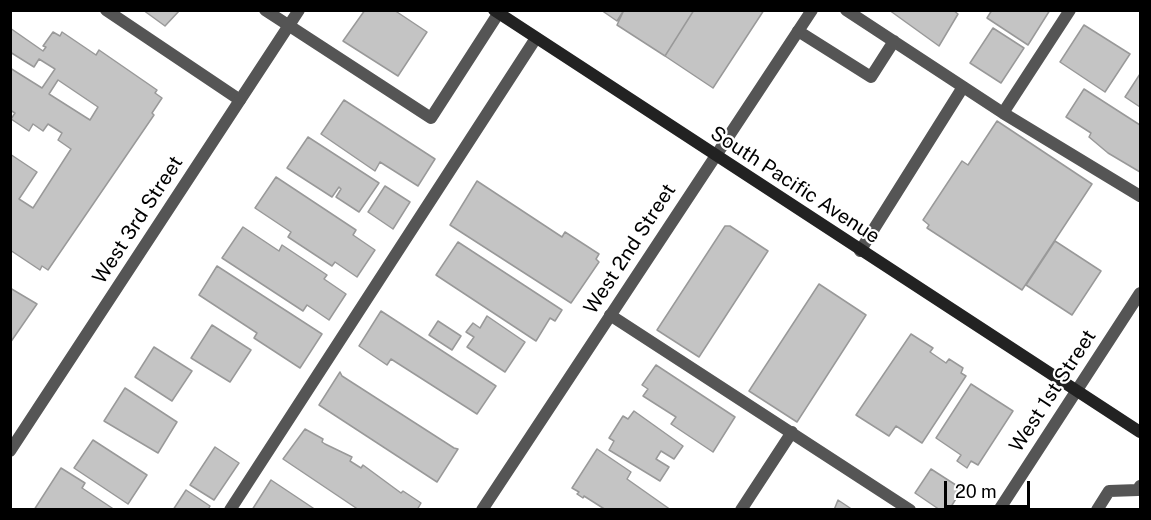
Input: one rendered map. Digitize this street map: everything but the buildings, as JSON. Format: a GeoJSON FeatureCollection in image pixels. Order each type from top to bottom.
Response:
{"type":"FeatureCollection","features":[{"type":"Feature","properties":{"kind":"main road","name":"South Pacific Avenue"},"geometry":{"type":"LineString","coordinates":[[496,12],[1140,432]]}},
{"type":"Feature","properties":{"kind":"street"},"geometry":{"type":"LineString","coordinates":[[106,10],[240,100]]}},
{"type":"Feature","properties":{"kind":"street"},"geometry":{"type":"LineString","coordinates":[[265,10],[431,118],[496,12]]}},
{"type":"Feature","properties":{"kind":"street","name":"West 3rd Street"},"geometry":{"type":"LineString","coordinates":[[10,451],[299,10]]}},
{"type":"Feature","properties":{"kind":"street","name":"West 2nd Street"},"geometry":{"type":"LineString","coordinates":[[482,510],[812,10]]}},
{"type":"Feature","properties":{"kind":"street"},"geometry":{"type":"LineString","coordinates":[[846,10],[963,87],[1140,196]]}},
{"type":"Feature","properties":{"kind":"street"},"geometry":{"type":"LineString","coordinates":[[1003,112],[1070,10]]}},
{"type":"Feature","properties":{"kind":"street"},"geometry":{"type":"LineString","coordinates":[[798,31],[871,77],[894,42]]}},
{"type":"Feature","properties":{"kind":"street"},"geometry":{"type":"LineString","coordinates":[[230,510],[536,38]]}},
{"type":"Feature","properties":{"kind":"street"},"geometry":{"type":"LineString","coordinates":[[860,251],[963,87]]}},
{"type":"Feature","properties":{"kind":"street","name":"West 1st Street"},"geometry":{"type":"LineString","coordinates":[[999,510],[1140,293]]}},
{"type":"Feature","properties":{"kind":"street"},"geometry":{"type":"LineString","coordinates":[[610,315],[910,510]]}},
{"type":"Feature","properties":{"kind":"street"},"geometry":{"type":"LineString","coordinates":[[741,510],[792,432]]}},
{"type":"Feature","properties":{"kind":"street"},"geometry":{"type":"LineString","coordinates":[[1097,510],[1109,491],[1138,490],[1140,486]]}}]}
